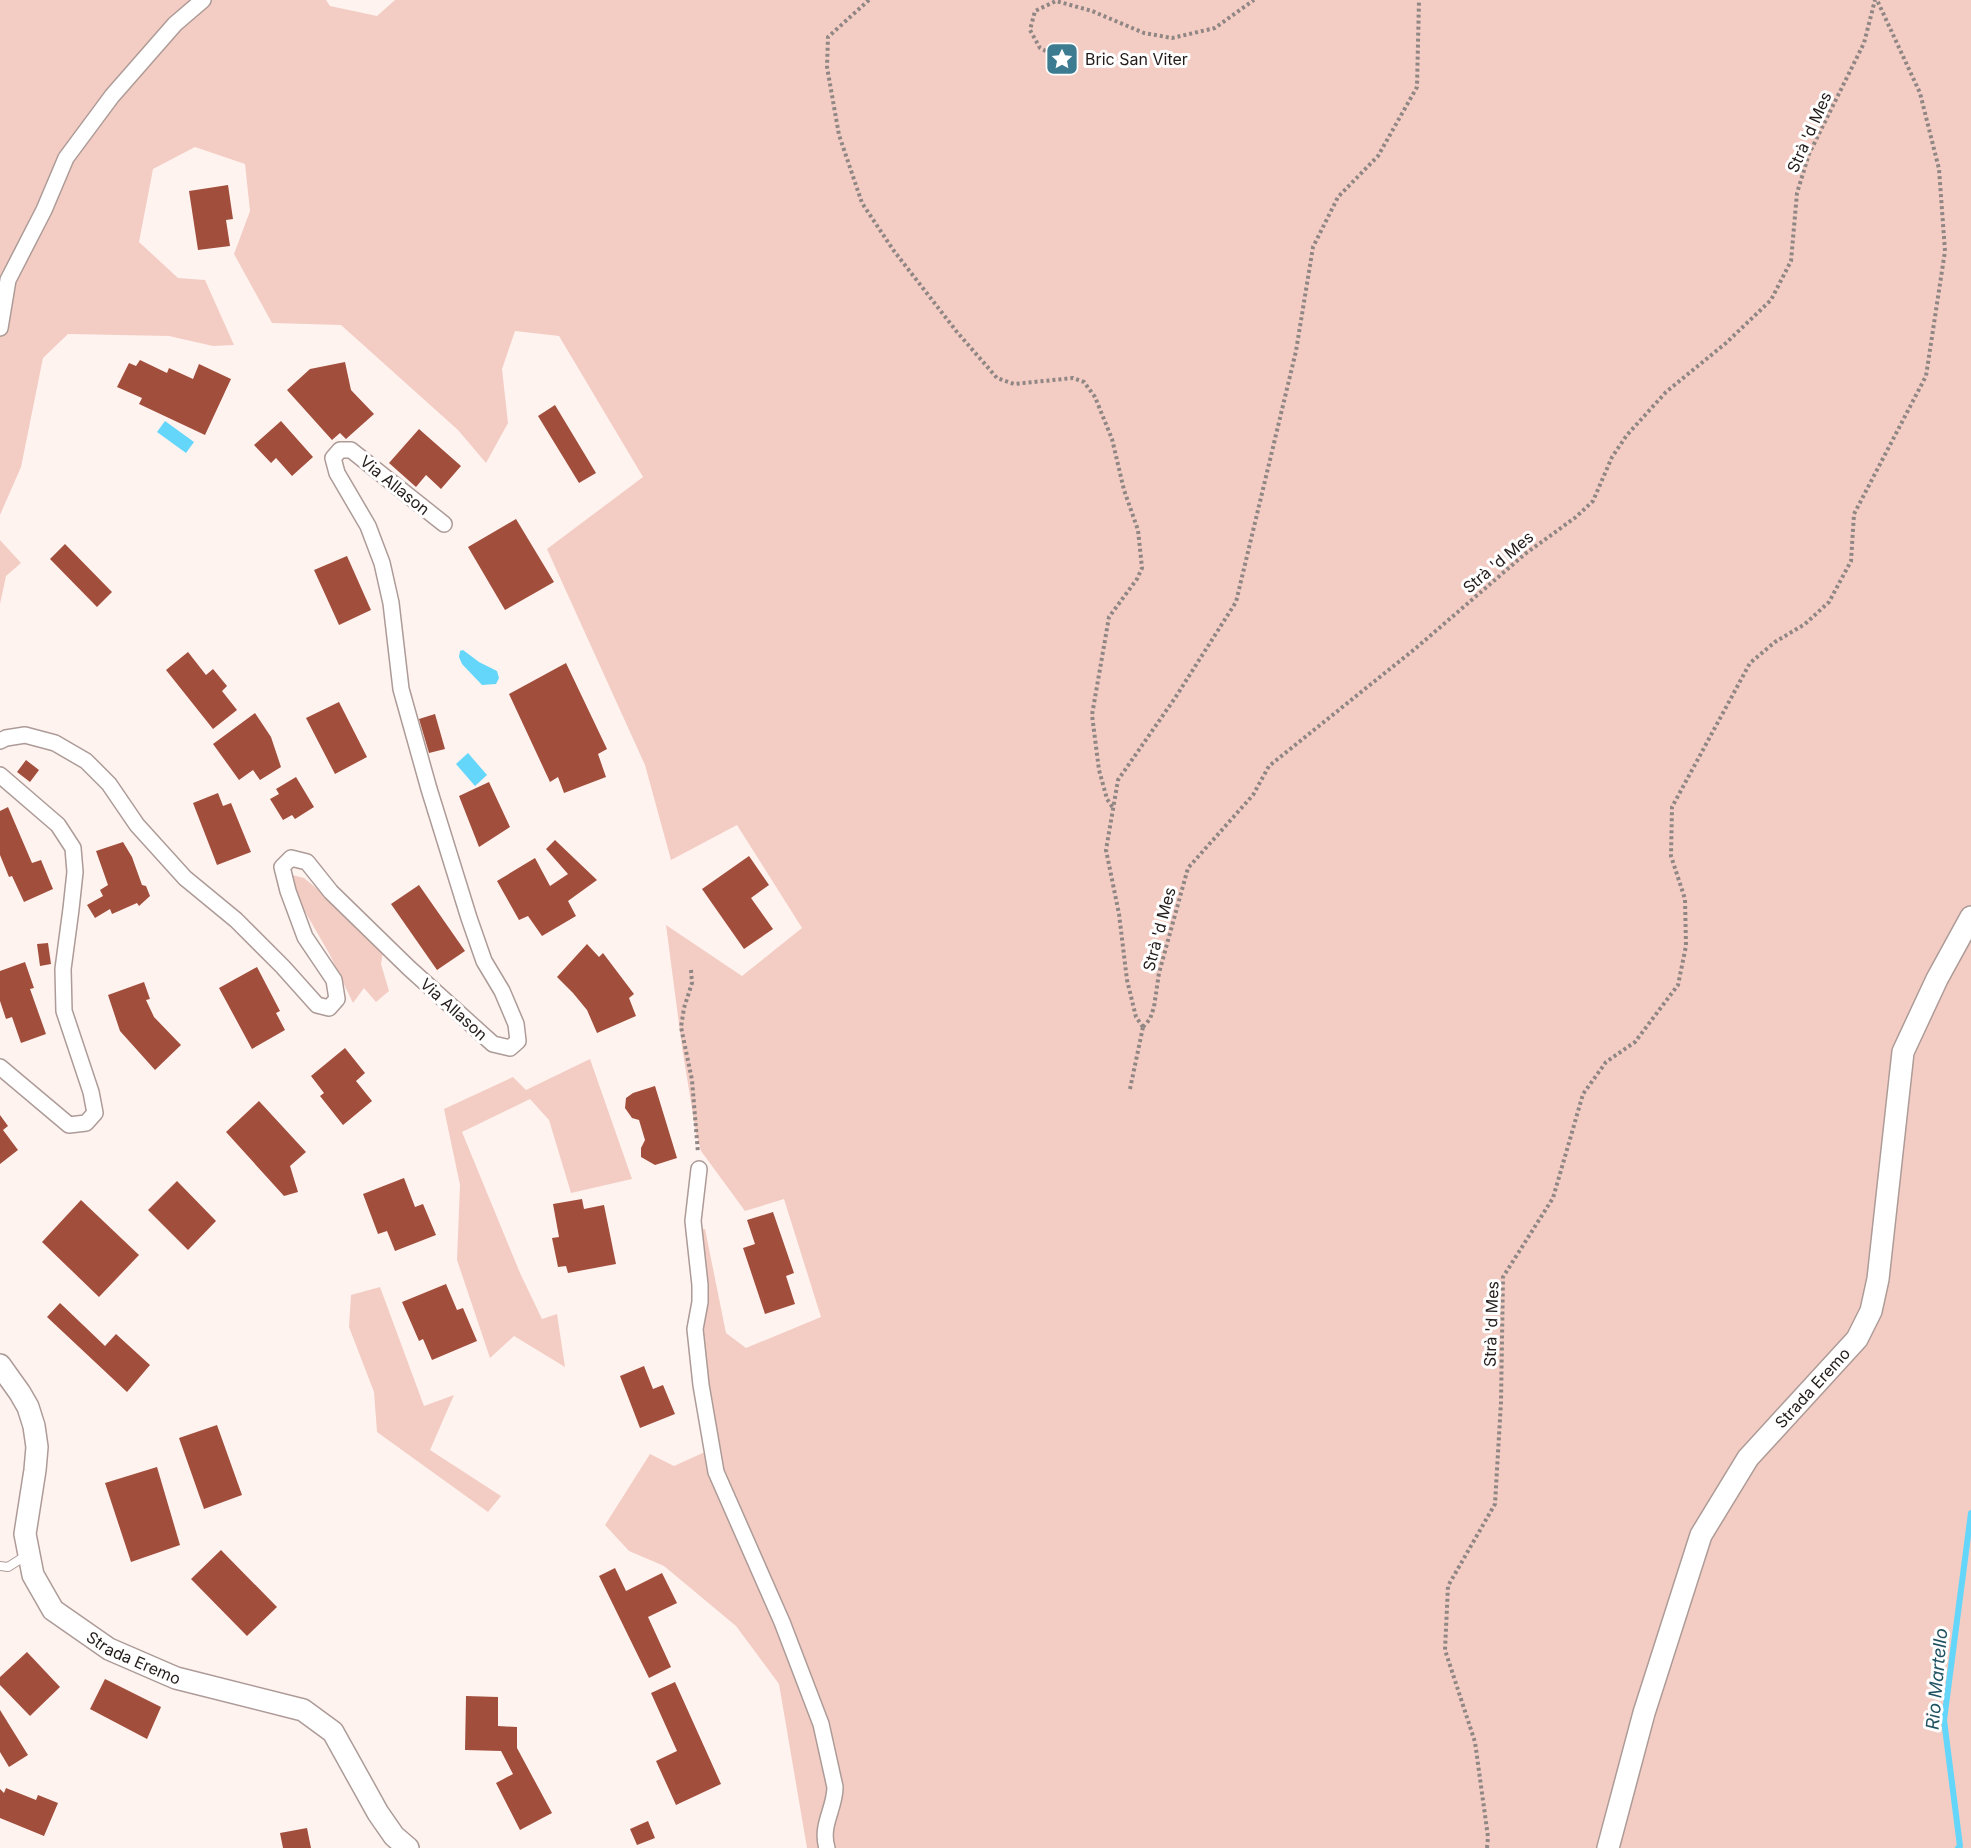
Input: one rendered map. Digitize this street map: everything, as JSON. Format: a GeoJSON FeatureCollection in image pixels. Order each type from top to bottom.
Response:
{"type":"FeatureCollection","features":[{"type":"Feature","properties":{"kind":"main road","name":"Strada Eremo"},"geometry":{"type":"LineString","coordinates":[[1608,1848],[1644,1713],[1701,1535],[1748,1458],[1857,1339],[1871,1311],[1878,1279],[1903,1052],[1937,979],[1971,917]]}},
{"type":"Feature","properties":{"kind":"main road","name":"Strada Eremo"},"geometry":{"type":"LineString","coordinates":[[0,1365],[28,1407],[34,1426],[37,1448],[25,1534],[33,1575],[53,1610],[109,1649],[176,1678],[303,1710],[333,1732],[378,1813],[394,1836],[408,1848]]}},
{"type":"Feature","properties":{"kind":"street"},"geometry":{"type":"LineString","coordinates":[[0,328],[8,280],[44,210],[66,158],[112,96],[175,24],[203,0]]}},
{"type":"Feature","properties":{"kind":"street","name":"Via Allason"},"geometry":{"type":"LineString","coordinates":[[0,741],[25,735],[55,743],[86,761],[109,783],[137,825],[185,878],[236,920],[284,967],[317,1005],[329,1008],[337,999],[334,980],[305,938],[288,891],[282,867],[291,858],[307,862],[331,892],[409,968],[493,1044],[510,1048],[518,1041],[516,1024],[502,991],[484,961],[469,918],[401,689],[391,603],[382,563],[368,526],[337,472],[333,458],[340,450],[351,450],[444,524]]}},
{"type":"Feature","properties":{"kind":"street"},"geometry":{"type":"LineString","coordinates":[[0,775],[58,825],[74,848],[74,882],[63,969],[64,1011],[91,1092],[95,1113],[86,1123],[69,1125],[0,1067]]}},
{"type":"Feature","properties":{"kind":"street"},"geometry":{"type":"LineString","coordinates":[[699,1169],[693,1221],[700,1285],[695,1329],[701,1385],[716,1472],[782,1622],[821,1724],[835,1786],[835,1796],[824,1830],[827,1848]]}},
{"type":"Feature","properties":{"kind":"lane"},"geometry":{"type":"LineString","coordinates":[[0,1566],[8,1567],[29,1554]]}},
{"type":"Feature","properties":{"kind":"path"},"geometry":{"type":"LineString","coordinates":[[869,0],[828,37],[827,67],[839,135],[862,203],[894,251],[957,332],[997,378],[1014,384],[1073,378],[1084,382],[1095,397],[1117,452],[1124,489],[1138,530],[1142,568],[1137,579],[1109,617],[1092,716],[1100,770],[1107,799],[1113,808]]}},
{"type":"Feature","properties":{"kind":"path"},"geometry":{"type":"LineString","coordinates":[[1062,59],[1040,48],[1030,30],[1035,11],[1056,2],[1092,11],[1143,33],[1172,38],[1215,28],[1254,0]]}},
{"type":"Feature","properties":{"kind":"path","name":"Strà 'd Mes"},"geometry":{"type":"LineString","coordinates":[[1419,0],[1417,87],[1378,156],[1338,197],[1313,247],[1296,351],[1236,602],[1175,698],[1118,780],[1106,850],[1119,914],[1127,980],[1136,1017],[1143,1027],[1150,1019],[1154,1007],[1158,973],[1188,868],[1253,795],[1269,766],[1416,648],[1525,554],[1576,517],[1593,501],[1612,457],[1627,435],[1666,392],[1726,343],[1771,300],[1791,261],[1797,194],[1809,154],[1864,43],[1876,0]]}},
{"type":"Feature","properties":{"kind":"path","name":"Strà 'd Mes"},"geometry":{"type":"LineString","coordinates":[[1487,1848],[1488,1837],[1474,1742],[1445,1650],[1448,1586],[1495,1504],[1503,1277],[1552,1198],[1583,1094],[1606,1062],[1635,1042],[1678,985],[1686,946],[1685,899],[1671,856],[1672,807],[1750,663],[1775,642],[1805,624],[1829,602],[1851,561],[1854,514],[1926,376],[1945,251],[1939,169],[1920,93],[1876,0]]}},
{"type":"Feature","properties":{"kind":"path"},"geometry":{"type":"LineString","coordinates":[[691,970],[692,983],[684,1008],[681,1028],[692,1080],[699,1169]]}},
{"type":"Feature","properties":{"kind":"path"},"geometry":{"type":"LineString","coordinates":[[1130,1089],[1143,1027]]}},
{"type":"Feature","properties":{"kind":"shaded area"},"geometry":{"type":"Polygon","coordinates":[[[0,0],[326,0],[330,6],[377,16],[395,0],[1971,0],[1971,1848],[807,1848],[779,1684],[736,1626],[664,1566],[629,1551],[605,1525],[650,1454],[674,1466],[716,1447],[702,1326],[698,1229],[705,1229],[726,1333],[746,1348],[821,1317],[784,1199],[745,1211],[701,1151],[682,1047],[666,925],[742,976],[802,928],[737,825],[671,860],[645,765],[547,549],[643,477],[559,336],[515,331],[502,369],[508,423],[486,463],[458,430],[341,325],[272,323],[234,254],[250,211],[245,164],[195,147],[153,169],[139,242],[178,278],[205,280],[234,345],[213,346],[169,336],[68,334],[43,358],[21,467],[0,515],[0,0]]]}},
{"type":"Feature","properties":{"kind":"shaded area"},"geometry":{"type":"Polygon","coordinates":[[[0,540],[21,563],[6,576],[0,604],[0,540]]]}},
{"type":"Feature","properties":{"kind":"shaded area"},"geometry":{"type":"Polygon","coordinates":[[[292,875],[304,878],[315,887],[383,952],[381,964],[389,991],[376,1002],[364,988],[353,1003],[330,955],[300,903],[292,875]]]}},
{"type":"Feature","properties":{"kind":"shaded area"},"geometry":{"type":"Polygon","coordinates":[[[590,1059],[632,1179],[571,1193],[549,1120],[530,1099],[462,1132],[520,1273],[542,1319],[557,1314],[565,1367],[514,1336],[490,1358],[457,1260],[460,1185],[444,1109],[513,1077],[526,1090],[590,1059]]]}},
{"type":"Feature","properties":{"kind":"shaded area"},"geometry":{"type":"Polygon","coordinates":[[[380,1287],[424,1406],[454,1395],[430,1450],[501,1496],[488,1512],[377,1432],[374,1392],[349,1327],[351,1295],[380,1287]]]}},
{"type":"Feature","properties":{"kind":"water"},"geometry":{"type":"Polygon","coordinates":[[[165,421],[194,442],[186,453],[157,432],[165,421]]]}},
{"type":"Feature","properties":{"kind":"water"},"geometry":{"type":"Polygon","coordinates":[[[463,650],[479,662],[497,671],[499,678],[496,684],[482,685],[462,664],[459,657],[460,651],[463,650]]]}},
{"type":"Feature","properties":{"kind":"water"},"geometry":{"type":"Polygon","coordinates":[[[468,753],[487,775],[475,786],[456,764],[468,753]]]}},
{"type":"Feature","properties":{"kind":"building"},"geometry":{"type":"Polygon","coordinates":[[[228,185],[233,219],[226,220],[230,246],[198,250],[189,191],[228,185]]]}},
{"type":"Feature","properties":{"kind":"building"},"geometry":{"type":"Polygon","coordinates":[[[140,360],[167,373],[169,368],[193,379],[199,364],[231,379],[205,435],[139,404],[142,398],[117,387],[129,363],[136,366],[140,360]]]}},
{"type":"Feature","properties":{"kind":"building"},"geometry":{"type":"Polygon","coordinates":[[[345,362],[351,390],[374,414],[346,439],[340,433],[332,440],[287,390],[310,369],[345,362]]]}},
{"type":"Feature","properties":{"kind":"building"},"geometry":{"type":"Polygon","coordinates":[[[555,405],[596,473],[579,483],[538,416],[555,405]]]}},
{"type":"Feature","properties":{"kind":"building"},"geometry":{"type":"Polygon","coordinates":[[[281,421],[313,457],[292,476],[276,458],[271,463],[254,445],[281,421]]]}},
{"type":"Feature","properties":{"kind":"building"},"geometry":{"type":"Polygon","coordinates":[[[419,429],[461,466],[441,489],[426,475],[416,487],[389,463],[419,429]]]}},
{"type":"Feature","properties":{"kind":"building"},"geometry":{"type":"Polygon","coordinates":[[[516,519],[554,582],[505,610],[468,547],[516,519]]]}},
{"type":"Feature","properties":{"kind":"building"},"geometry":{"type":"Polygon","coordinates":[[[65,544],[112,592],[97,607],[50,559],[65,544]]]}},
{"type":"Feature","properties":{"kind":"building"},"geometry":{"type":"Polygon","coordinates":[[[347,556],[371,610],[339,625],[314,570],[347,556]]]}},
{"type":"Feature","properties":{"kind":"building"},"geometry":{"type":"Polygon","coordinates":[[[188,652],[206,675],[213,669],[227,686],[222,691],[237,710],[213,729],[166,670],[188,652]]]}},
{"type":"Feature","properties":{"kind":"building"},"geometry":{"type":"Polygon","coordinates":[[[566,663],[607,749],[598,754],[606,777],[564,793],[558,777],[550,782],[509,694],[566,663]]]}},
{"type":"Feature","properties":{"kind":"building"},"geometry":{"type":"Polygon","coordinates":[[[339,702],[367,757],[335,774],[306,718],[339,702]]]}},
{"type":"Feature","properties":{"kind":"building"},"geometry":{"type":"Polygon","coordinates":[[[255,713],[271,737],[281,767],[260,780],[253,770],[239,780],[213,744],[255,713]]]}},
{"type":"Feature","properties":{"kind":"building"},"geometry":{"type":"Polygon","coordinates":[[[435,714],[445,749],[429,753],[419,719],[435,714]]]}},
{"type":"Feature","properties":{"kind":"building"},"geometry":{"type":"Polygon","coordinates":[[[26,760],[39,770],[30,782],[17,772],[26,760]]]}},
{"type":"Feature","properties":{"kind":"building"},"geometry":{"type":"Polygon","coordinates":[[[296,777],[314,807],[295,819],[292,815],[283,820],[270,799],[279,794],[276,789],[296,777]]]}},
{"type":"Feature","properties":{"kind":"building"},"geometry":{"type":"Polygon","coordinates":[[[489,782],[510,827],[479,847],[459,796],[489,782]]]}},
{"type":"Feature","properties":{"kind":"building"},"geometry":{"type":"Polygon","coordinates":[[[218,793],[223,806],[231,803],[251,852],[217,865],[193,803],[218,793]]]}},
{"type":"Feature","properties":{"kind":"building"},"geometry":{"type":"Polygon","coordinates":[[[8,807],[32,863],[41,860],[53,889],[24,902],[12,876],[9,877],[0,855],[0,811],[8,807]]]}},
{"type":"Feature","properties":{"kind":"building"},"geometry":{"type":"Polygon","coordinates":[[[555,840],[597,880],[568,901],[576,916],[542,936],[528,916],[519,920],[497,881],[535,858],[550,886],[568,874],[546,849],[555,840]]]}},
{"type":"Feature","properties":{"kind":"building"},"geometry":{"type":"Polygon","coordinates":[[[123,842],[132,857],[142,885],[146,886],[150,896],[139,906],[137,903],[112,914],[110,909],[95,918],[87,905],[103,896],[100,890],[108,885],[96,851],[123,842]]]}},
{"type":"Feature","properties":{"kind":"building"},"geometry":{"type":"Polygon","coordinates":[[[749,856],[769,885],[751,898],[773,929],[744,949],[702,889],[749,856]]]}},
{"type":"Feature","properties":{"kind":"building"},"geometry":{"type":"Polygon","coordinates":[[[419,885],[465,951],[437,970],[391,904],[419,885]]]}},
{"type":"Feature","properties":{"kind":"building"},"geometry":{"type":"Polygon","coordinates":[[[48,943],[51,964],[40,966],[37,944],[48,943]]]}},
{"type":"Feature","properties":{"kind":"building"},"geometry":{"type":"Polygon","coordinates":[[[587,944],[599,957],[603,953],[634,994],[629,998],[636,1016],[597,1033],[587,1010],[557,977],[587,944]]]}},
{"type":"Feature","properties":{"kind":"building"},"geometry":{"type":"Polygon","coordinates":[[[25,962],[34,988],[30,989],[46,1034],[21,1043],[12,1017],[6,1019],[0,1001],[0,971],[25,962]]]}},
{"type":"Feature","properties":{"kind":"building"},"geometry":{"type":"Polygon","coordinates":[[[257,967],[280,1011],[276,1013],[285,1030],[252,1049],[219,988],[257,967]]]}},
{"type":"Feature","properties":{"kind":"building"},"geometry":{"type":"Polygon","coordinates":[[[144,982],[150,999],[146,1000],[154,1017],[181,1045],[155,1070],[120,1031],[108,995],[144,982]]]}},
{"type":"Feature","properties":{"kind":"building"},"geometry":{"type":"Polygon","coordinates":[[[345,1048],[365,1073],[356,1081],[372,1101],[343,1125],[320,1096],[324,1093],[311,1076],[345,1048]]]}},
{"type":"Feature","properties":{"kind":"building"},"geometry":{"type":"Polygon","coordinates":[[[655,1086],[677,1158],[655,1165],[641,1157],[641,1148],[645,1140],[639,1120],[632,1118],[625,1108],[626,1098],[633,1093],[655,1086]]]}},
{"type":"Feature","properties":{"kind":"building"},"geometry":{"type":"Polygon","coordinates":[[[259,1101],[306,1152],[290,1166],[298,1192],[284,1196],[226,1132],[259,1101]]]}},
{"type":"Feature","properties":{"kind":"building"},"geometry":{"type":"Polygon","coordinates":[[[0,1115],[8,1126],[3,1130],[18,1150],[0,1164],[0,1115]]]}},
{"type":"Feature","properties":{"kind":"building"},"geometry":{"type":"Polygon","coordinates":[[[404,1178],[415,1207],[423,1204],[436,1235],[395,1251],[387,1231],[378,1234],[363,1194],[404,1178]]]}},
{"type":"Feature","properties":{"kind":"building"},"geometry":{"type":"Polygon","coordinates":[[[177,1181],[216,1221],[188,1250],[148,1210],[177,1181]]]}},
{"type":"Feature","properties":{"kind":"building"},"geometry":{"type":"Polygon","coordinates":[[[582,1199],[584,1209],[604,1205],[616,1264],[568,1273],[566,1266],[558,1267],[552,1238],[559,1237],[553,1204],[582,1199]]]}},
{"type":"Feature","properties":{"kind":"building"},"geometry":{"type":"Polygon","coordinates":[[[81,1200],[139,1255],[99,1297],[42,1242],[81,1200]]]}},
{"type":"Feature","properties":{"kind":"building"},"geometry":{"type":"Polygon","coordinates":[[[773,1212],[794,1273],[786,1276],[795,1304],[765,1314],[743,1248],[755,1244],[747,1220],[773,1212]]]}},
{"type":"Feature","properties":{"kind":"building"},"geometry":{"type":"Polygon","coordinates":[[[446,1284],[457,1310],[463,1308],[477,1341],[432,1360],[423,1339],[419,1341],[402,1302],[446,1284]]]}},
{"type":"Feature","properties":{"kind":"building"},"geometry":{"type":"Polygon","coordinates":[[[60,1303],[105,1346],[116,1334],[150,1365],[127,1392],[47,1317],[60,1303]]]}},
{"type":"Feature","properties":{"kind":"building"},"geometry":{"type":"Polygon","coordinates":[[[644,1366],[653,1389],[663,1385],[675,1414],[640,1428],[620,1376],[644,1366]]]}},
{"type":"Feature","properties":{"kind":"building"},"geometry":{"type":"Polygon","coordinates":[[[217,1425],[242,1495],[204,1509],[179,1438],[217,1425]]]}},
{"type":"Feature","properties":{"kind":"building"},"geometry":{"type":"Polygon","coordinates":[[[157,1467],[180,1545],[131,1562],[105,1483],[157,1467]]]}},
{"type":"Feature","properties":{"kind":"building"},"geometry":{"type":"Polygon","coordinates":[[[221,1550],[277,1607],[247,1636],[191,1579],[221,1550]]]}},
{"type":"Feature","properties":{"kind":"building"},"geometry":{"type":"Polygon","coordinates":[[[615,1568],[626,1591],[662,1573],[677,1603],[648,1617],[671,1667],[649,1678],[599,1576],[615,1568]]]}},
{"type":"Feature","properties":{"kind":"building"},"geometry":{"type":"Polygon","coordinates":[[[27,1652],[60,1687],[30,1716],[0,1685],[0,1677],[27,1652]]]}},
{"type":"Feature","properties":{"kind":"building"},"geometry":{"type":"Polygon","coordinates":[[[105,1679],[161,1707],[147,1739],[90,1709],[105,1679]]]}},
{"type":"Feature","properties":{"kind":"building"},"geometry":{"type":"Polygon","coordinates":[[[675,1682],[721,1784],[676,1805],[656,1761],[677,1751],[651,1693],[675,1682]]]}},
{"type":"Feature","properties":{"kind":"building"},"geometry":{"type":"Polygon","coordinates":[[[466,1696],[498,1697],[498,1726],[517,1727],[517,1748],[552,1813],[520,1830],[496,1783],[513,1774],[501,1751],[465,1750],[466,1696]]]}},
{"type":"Feature","properties":{"kind":"building"},"geometry":{"type":"Polygon","coordinates":[[[0,1710],[28,1755],[9,1767],[0,1752],[0,1710]]]}},
{"type":"Feature","properties":{"kind":"building"},"geometry":{"type":"Polygon","coordinates":[[[6,1788],[36,1800],[38,1795],[58,1803],[44,1836],[0,1818],[0,1789],[4,1793],[6,1788]]]}},
{"type":"Feature","properties":{"kind":"building"},"geometry":{"type":"Polygon","coordinates":[[[648,1821],[655,1838],[637,1845],[630,1829],[648,1821]]]}},
{"type":"Feature","properties":{"kind":"building"},"geometry":{"type":"Polygon","coordinates":[[[307,1828],[311,1848],[283,1848],[280,1833],[307,1828]]]}},
{"type":"Feature","properties":{"kind":"waterway","name":"Rio Martello"},"geometry":{"type":"LineString","coordinates":[[1958,1848],[1960,1846],[1944,1720],[1971,1513]]}},
{"type":"Feature","properties":{"kind":"place","name":"Bric San Viter"},"geometry":{"type":"Point","coordinates":[1062,59]}}]}
